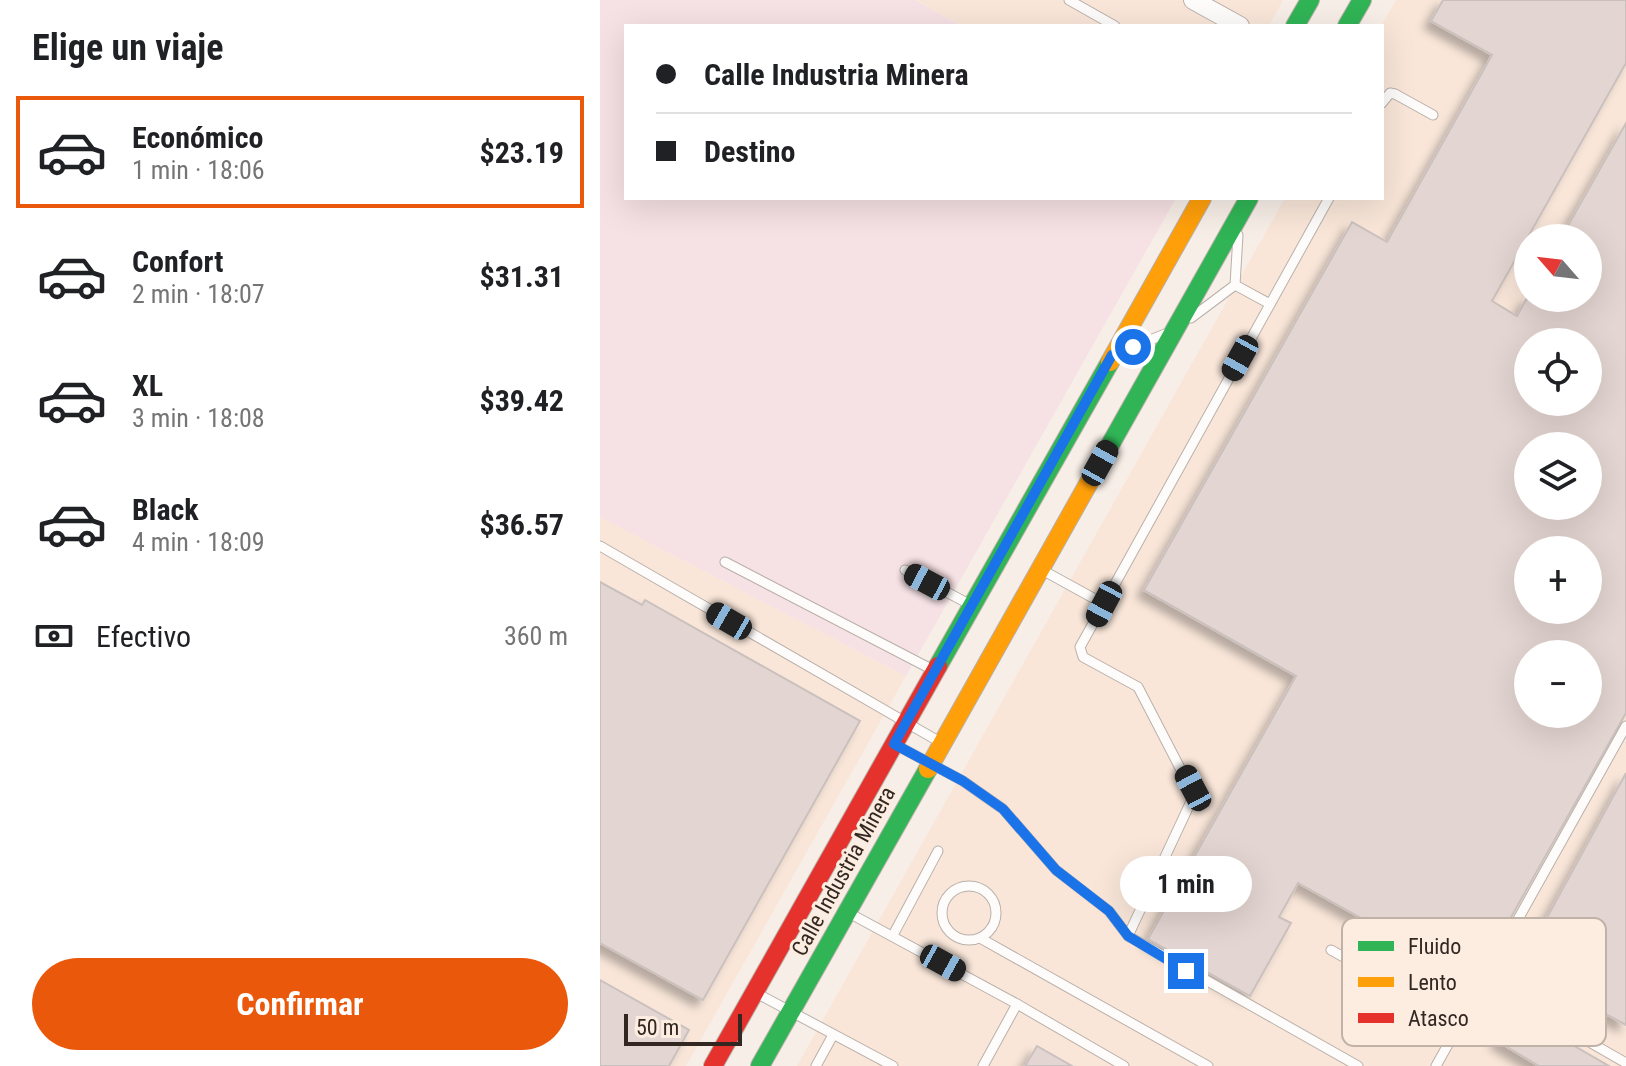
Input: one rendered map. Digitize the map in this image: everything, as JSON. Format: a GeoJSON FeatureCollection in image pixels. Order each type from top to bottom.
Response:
{"type":"FeatureCollection","features":[{"type":"Feature","properties":{"kind":"main road"},"geometry":{"type":"LineString","coordinates":[[1296,24],[1310,0]]}},
{"type":"Feature","properties":{"kind":"main road"},"geometry":{"type":"LineString","coordinates":[[1348,24],[1362,0]]}},
{"type":"Feature","properties":{"kind":"main road","name":"Calle Industria Minera"},"geometry":{"type":"LineString","coordinates":[[713,1066],[1201,200]]}},
{"type":"Feature","properties":{"kind":"main road","name":"Calle Industria Minera"},"geometry":{"type":"LineString","coordinates":[[760,1066],[849,913],[1174,331],[1237,207]]}},
{"type":"Feature","properties":{"kind":"street"},"geometry":{"type":"LineString","coordinates":[[1193,0],[1236,24]]}},
{"type":"Feature","properties":{"kind":"lane"},"geometry":{"type":"LineString","coordinates":[[1069,0],[1111,24]]}},
{"type":"Feature","properties":{"kind":"lane"},"geometry":{"type":"LineString","coordinates":[[1384,100],[1390,93],[1395,94],[1433,115]]}},
{"type":"Feature","properties":{"kind":"lane"},"geometry":{"type":"LineString","coordinates":[[1128,936],[1194,795],[1138,687],[1080,652],[1328,200]]}},
{"type":"Feature","properties":{"kind":"lane"},"geometry":{"type":"LineString","coordinates":[[1235,285],[1237,207]]}},
{"type":"Feature","properties":{"kind":"lane"},"geometry":{"type":"LineString","coordinates":[[1112,355],[1174,331],[1235,285]]}},
{"type":"Feature","properties":{"kind":"lane"},"geometry":{"type":"LineString","coordinates":[[1235,285],[1270,304]]}},
{"type":"Feature","properties":{"kind":"lane"},"geometry":{"type":"LineString","coordinates":[[600,546],[942,743]]}},
{"type":"Feature","properties":{"kind":"lane"},"geometry":{"type":"LineString","coordinates":[[725,562],[935,671]]}},
{"type":"Feature","properties":{"kind":"lane"},"geometry":{"type":"LineString","coordinates":[[1041,569],[1104,604]]}},
{"type":"Feature","properties":{"kind":"lane"},"geometry":{"type":"LineString","coordinates":[[905,570],[972,605]]}},
{"type":"Feature","properties":{"kind":"lane"},"geometry":{"type":"LineString","coordinates":[[1518,918],[1626,726]]}},
{"type":"Feature","properties":{"kind":"lane"},"geometry":{"type":"LineString","coordinates":[[894,744],[931,763],[1003,809],[1056,870],[1109,911],[1128,936],[1358,1066]]}},
{"type":"Feature","properties":{"kind":"lane"},"geometry":{"type":"LineString","coordinates":[[893,935],[938,851]]}},
{"type":"Feature","properties":{"kind":"lane"},"geometry":{"type":"LineString","coordinates":[[980,938],[994,923],[993,900],[981,888],[963,886],[944,903],[943,921],[954,936],[980,938],[1208,1066]]}},
{"type":"Feature","properties":{"kind":"lane"},"geometry":{"type":"LineString","coordinates":[[849,913],[1124,1066]]}},
{"type":"Feature","properties":{"kind":"lane"},"geometry":{"type":"LineString","coordinates":[[1331,950],[1342,956]]}},
{"type":"Feature","properties":{"kind":"lane"},"geometry":{"type":"LineString","coordinates":[[754,991],[893,1066]]}},
{"type":"Feature","properties":{"kind":"lane"},"geometry":{"type":"LineString","coordinates":[[983,1066],[1017,1004]]}},
{"type":"Feature","properties":{"kind":"lane"},"geometry":{"type":"LineString","coordinates":[[816,1066],[833,1035]]}},
{"type":"Feature","properties":{"kind":"lane"},"geometry":{"type":"LineString","coordinates":[[1436,1066],[1447,1046]]}},
{"type":"Feature","properties":{"kind":"lane"},"geometry":{"type":"LineString","coordinates":[[1596,1046],[1626,1063]]}},
{"type":"Feature","properties":{"kind":"shaded area"},"geometry":{"type":"Polygon","coordinates":[[[600,0],[915,0],[957,24],[624,24],[624,200],[1175,200],[906,676],[600,517],[600,0]]]}},
{"type":"Feature","properties":{"kind":"shaded area"},"geometry":{"type":"Polygon","coordinates":[[[916,0],[1283,0],[1270,24],[958,24],[916,0]]]}},
{"type":"Feature","properties":{"kind":"shaded area"},"geometry":{"type":"Polygon","coordinates":[[[1396,0],[1626,0],[1626,1066],[797,1066],[1284,200],[1384,200],[1382,24],[1396,0]]]}},
{"type":"Feature","properties":{"kind":"shaded area"},"geometry":{"type":"Polygon","coordinates":[[[600,517],[906,676],[686,1066],[600,1066],[600,517]]]}},
{"type":"Feature","properties":{"kind":"building"},"geometry":{"type":"Polygon","coordinates":[[[1443,0],[1626,0],[1626,63],[1535,224],[1514,224],[1514,262],[1492,301],[1517,316],[1519,312],[1602,312],[1602,224],[1569,224],[1626,123],[1626,713],[1511,918],[1361,918],[1298,883],[1279,917],[1291,923],[1250,996],[1148,939],[1296,676],[1144,590],[1352,222],[1387,242],[1492,55],[1431,21],[1443,0]]]}},
{"type":"Feature","properties":{"kind":"building"},"geometry":{"type":"Polygon","coordinates":[[[600,582],[642,605],[645,600],[860,721],[703,1000],[600,943],[600,582]]]}},
{"type":"Feature","properties":{"kind":"building"},"geometry":{"type":"Polygon","coordinates":[[[1626,773],[1626,1025],[1606,1014],[1606,918],[1547,918],[1626,773]]]}},
{"type":"Feature","properties":{"kind":"building"},"geometry":{"type":"Polygon","coordinates":[[[600,980],[689,1030],[669,1066],[600,1066],[600,980]]]}},
{"type":"Feature","properties":{"kind":"building"},"geometry":{"type":"Polygon","coordinates":[[[1037,1046],[1072,1066],[1025,1066],[1037,1046]]]}},
{"type":"Feature","properties":{"kind":"building"},"geometry":{"type":"Polygon","coordinates":[[[1505,1046],[1574,1046],[1609,1066],[1539,1066],[1505,1046]]]}},
{"type":"Feature","properties":{"kind":"traffic: fast"},"geometry":{"type":"LineString","coordinates":[[1296,24],[1310,0]]}},
{"type":"Feature","properties":{"kind":"traffic: fast"},"geometry":{"type":"LineString","coordinates":[[1348,24],[1362,0]]}},
{"type":"Feature","properties":{"kind":"traffic: fast"},"geometry":{"type":"LineString","coordinates":[[1101,461],[1248,200]]}},
{"type":"Feature","properties":{"kind":"traffic: fast"},"geometry":{"type":"LineString","coordinates":[[938,666],[1110,362]]}},
{"type":"Feature","properties":{"kind":"traffic: fast"},"geometry":{"type":"LineString","coordinates":[[760,1066],[928,769]]}},
{"type":"Feature","properties":{"kind":"traffic: slow"},"geometry":{"type":"LineString","coordinates":[[1110,362],[1201,200]]}},
{"type":"Feature","properties":{"kind":"traffic: slow"},"geometry":{"type":"LineString","coordinates":[[928,769],[1101,461]]}},
{"type":"Feature","properties":{"kind":"traffic: jam"},"geometry":{"type":"LineString","coordinates":[[713,1066],[938,666]]}},
{"type":"Feature","properties":{"kind":"route"},"geometry":{"type":"LineString","coordinates":[[1133,347],[1112,355],[894,744],[963,781],[1003,809],[1056,870],[1109,911],[1128,936],[1186,971]]}}]}
